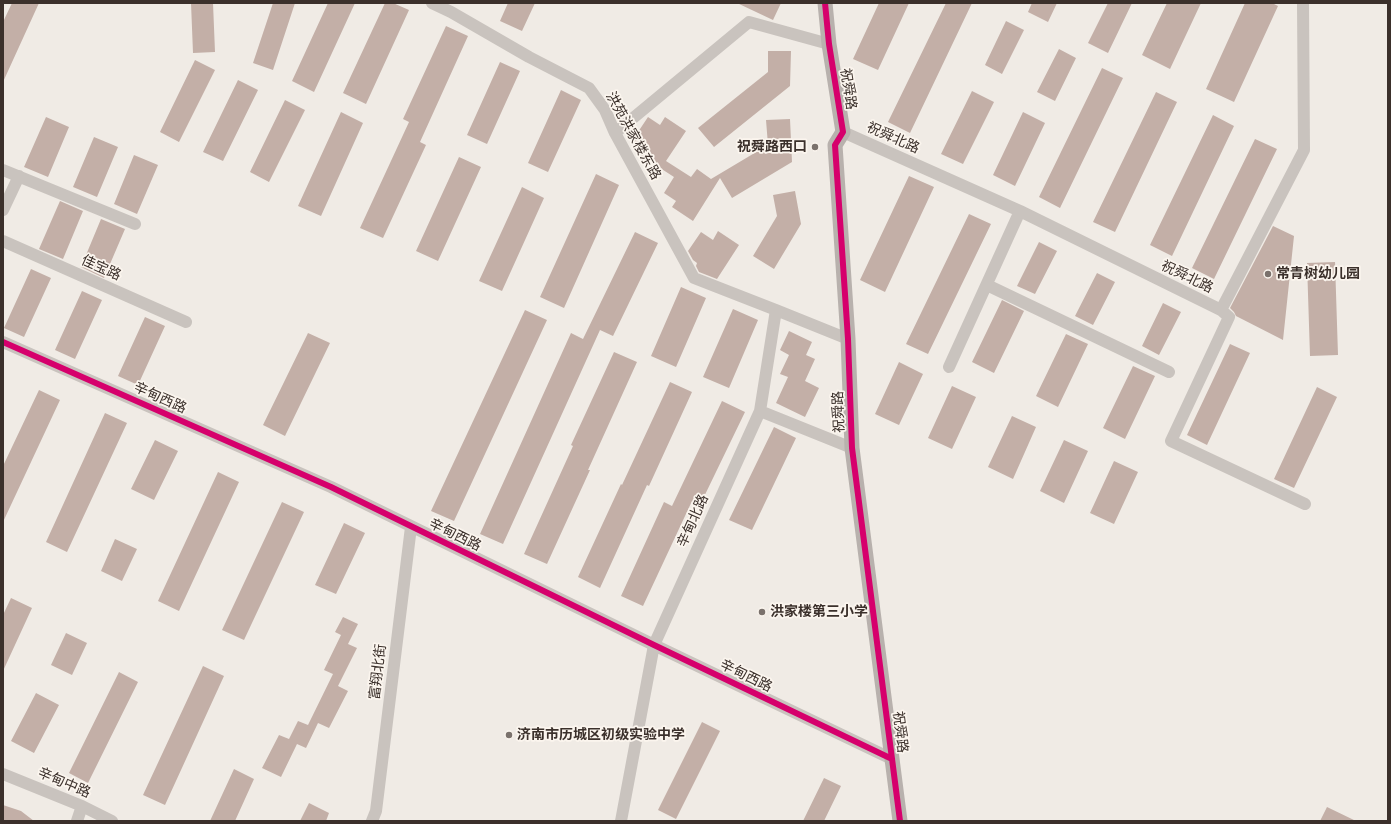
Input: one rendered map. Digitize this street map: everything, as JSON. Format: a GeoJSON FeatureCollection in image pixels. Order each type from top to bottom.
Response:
{"type":"FeatureCollection","features":[{"type":"Feature","properties":{"kind":"main road","name":"祝舜路"},"geometry":{"type":"LineString","coordinates":[[826,3],[829,44],[843,132],[836,145],[848,340],[852,448],[900,821]]}},
{"type":"Feature","properties":{"kind":"street","name":"洪苑洪家楼东路"},"geometry":{"type":"LineString","coordinates":[[432,3],[451,12],[529,57],[589,88],[605,110],[615,133],[694,278],[776,310]]}},
{"type":"Feature","properties":{"kind":"street","name":"祝舜北路"},"geometry":{"type":"LineString","coordinates":[[843,132],[1020,211],[1221,310],[1304,150],[1303,3]]}},
{"type":"Feature","properties":{"kind":"street"},"geometry":{"type":"LineString","coordinates":[[615,133],[749,22],[829,44]]}},
{"type":"Feature","properties":{"kind":"street"},"geometry":{"type":"LineString","coordinates":[[3,170],[136,224]]}},
{"type":"Feature","properties":{"kind":"street"},"geometry":{"type":"LineString","coordinates":[[3,210],[19,176]]}},
{"type":"Feature","properties":{"kind":"street"},"geometry":{"type":"LineString","coordinates":[[949,367],[1020,211]]}},
{"type":"Feature","properties":{"kind":"street","name":"佳宝路"},"geometry":{"type":"LineString","coordinates":[[3,241],[186,322]]}},
{"type":"Feature","properties":{"kind":"street"},"geometry":{"type":"LineString","coordinates":[[987,285],[1169,372]]}},
{"type":"Feature","properties":{"kind":"street"},"geometry":{"type":"LineString","coordinates":[[776,310],[848,340]]}},
{"type":"Feature","properties":{"kind":"street","name":"辛甸北路"},"geometry":{"type":"LineString","coordinates":[[621,821],[654,645],[760,411],[776,310]]}},
{"type":"Feature","properties":{"kind":"street"},"geometry":{"type":"LineString","coordinates":[[1221,310],[1229,317],[1171,441],[1305,504]]}},
{"type":"Feature","properties":{"kind":"street","name":"辛甸西路"},"geometry":{"type":"LineString","coordinates":[[3,342],[331,487],[654,645],[892,758]]}},
{"type":"Feature","properties":{"kind":"street"},"geometry":{"type":"LineString","coordinates":[[760,411],[852,448]]}},
{"type":"Feature","properties":{"kind":"street","name":"富翔北街"},"geometry":{"type":"LineString","coordinates":[[372,821],[376,811],[411,527]]}},
{"type":"Feature","properties":{"kind":"street","name":"辛甸中路"},"geometry":{"type":"LineString","coordinates":[[3,774],[82,806],[112,821]]}},
{"type":"Feature","properties":{"kind":"street"},"geometry":{"type":"LineString","coordinates":[[77,821],[82,806]]}},
{"type":"Feature","properties":{"kind":"building"},"geometry":{"type":"Polygon","coordinates":[[[12,3],[39,3],[3,82],[3,22],[12,3]]]}},
{"type":"Feature","properties":{"kind":"building"},"geometry":{"type":"Polygon","coordinates":[[[191,3],[213,3],[215,52],[193,53],[191,3]]]}},
{"type":"Feature","properties":{"kind":"building"},"geometry":{"type":"Polygon","coordinates":[[[273,3],[295,3],[273,70],[253,63],[273,3]]]}},
{"type":"Feature","properties":{"kind":"building"},"geometry":{"type":"Polygon","coordinates":[[[328,3],[355,3],[314,92],[292,81],[328,3]]]}},
{"type":"Feature","properties":{"kind":"building"},"geometry":{"type":"Polygon","coordinates":[[[385,3],[393,3],[409,10],[366,104],[343,93],[385,3]]]}},
{"type":"Feature","properties":{"kind":"building"},"geometry":{"type":"Polygon","coordinates":[[[508,3],[535,3],[522,31],[500,21],[508,3]]]}},
{"type":"Feature","properties":{"kind":"building"},"geometry":{"type":"Polygon","coordinates":[[[737,3],[781,3],[773,20],[737,3]]]}},
{"type":"Feature","properties":{"kind":"building"},"geometry":{"type":"Polygon","coordinates":[[[879,3],[909,3],[878,70],[853,59],[879,3]]]}},
{"type":"Feature","properties":{"kind":"building"},"geometry":{"type":"Polygon","coordinates":[[[946,3],[972,3],[910,133],[888,122],[946,3]]]}},
{"type":"Feature","properties":{"kind":"building"},"geometry":{"type":"Polygon","coordinates":[[[1032,3],[1057,3],[1048,22],[1028,12],[1032,3]]]}},
{"type":"Feature","properties":{"kind":"building"},"geometry":{"type":"Polygon","coordinates":[[[1108,3],[1132,3],[1108,53],[1088,43],[1108,3]]]}},
{"type":"Feature","properties":{"kind":"building"},"geometry":{"type":"Polygon","coordinates":[[[1167,3],[1201,3],[1170,69],[1142,55],[1167,3]]]}},
{"type":"Feature","properties":{"kind":"building"},"geometry":{"type":"Polygon","coordinates":[[[1245,3],[1272,3],[1278,6],[1234,102],[1206,89],[1245,3]]]}},
{"type":"Feature","properties":{"kind":"building"},"geometry":{"type":"Polygon","coordinates":[[[1006,21],[1024,30],[1002,74],[985,65],[1006,21]]]}},
{"type":"Feature","properties":{"kind":"building"},"geometry":{"type":"Polygon","coordinates":[[[446,26],[468,36],[420,142],[426,145],[383,238],[360,228],[409,122],[403,119],[446,26]]]}},
{"type":"Feature","properties":{"kind":"building"},"geometry":{"type":"Polygon","coordinates":[[[1059,49],[1076,58],[1055,101],[1037,92],[1059,49]]]}},
{"type":"Feature","properties":{"kind":"building"},"geometry":{"type":"Polygon","coordinates":[[[768,51],[791,51],[790,86],[714,147],[698,128],[768,72],[768,51]]]}},
{"type":"Feature","properties":{"kind":"building"},"geometry":{"type":"Polygon","coordinates":[[[195,60],[215,70],[179,142],[160,132],[195,60]]]}},
{"type":"Feature","properties":{"kind":"building"},"geometry":{"type":"Polygon","coordinates":[[[500,62],[520,71],[487,144],[467,135],[500,62]]]}},
{"type":"Feature","properties":{"kind":"building"},"geometry":{"type":"Polygon","coordinates":[[[1102,68],[1123,78],[1060,208],[1039,197],[1102,68]]]}},
{"type":"Feature","properties":{"kind":"building"},"geometry":{"type":"Polygon","coordinates":[[[238,80],[258,90],[223,161],[203,152],[238,80]]]}},
{"type":"Feature","properties":{"kind":"building"},"geometry":{"type":"Polygon","coordinates":[[[561,90],[581,100],[548,172],[528,163],[561,90]]]}},
{"type":"Feature","properties":{"kind":"building"},"geometry":{"type":"Polygon","coordinates":[[[972,91],[994,102],[963,164],[941,154],[972,91]]]}},
{"type":"Feature","properties":{"kind":"building"},"geometry":{"type":"Polygon","coordinates":[[[1156,92],[1177,102],[1115,232],[1093,222],[1156,92]]]}},
{"type":"Feature","properties":{"kind":"building"},"geometry":{"type":"Polygon","coordinates":[[[285,100],[305,110],[269,182],[250,172],[285,100]]]}},
{"type":"Feature","properties":{"kind":"building"},"geometry":{"type":"Polygon","coordinates":[[[341,112],[363,123],[321,216],[298,206],[341,112]]]}},
{"type":"Feature","properties":{"kind":"building"},"geometry":{"type":"Polygon","coordinates":[[[1023,112],[1045,123],[1015,186],[993,175],[1023,112]]]}},
{"type":"Feature","properties":{"kind":"building"},"geometry":{"type":"Polygon","coordinates":[[[1213,115],[1234,126],[1172,256],[1150,245],[1213,115]]]}},
{"type":"Feature","properties":{"kind":"building"},"geometry":{"type":"Polygon","coordinates":[[[46,117],[69,127],[48,177],[24,167],[46,117]]]}},
{"type":"Feature","properties":{"kind":"building"},"geometry":{"type":"Polygon","coordinates":[[[648,117],[660,125],[665,117],[686,131],[666,161],[691,177],[697,169],[711,179],[768,145],[766,120],[790,119],[792,162],[732,198],[720,178],[693,221],[672,207],[676,201],[664,193],[674,177],[640,155],[645,149],[632,141],[648,117]]]}},
{"type":"Feature","properties":{"kind":"building"},"geometry":{"type":"Polygon","coordinates":[[[94,137],[118,147],[97,197],[73,187],[94,137]]]}},
{"type":"Feature","properties":{"kind":"building"},"geometry":{"type":"Polygon","coordinates":[[[1255,139],[1277,149],[1214,279],[1192,268],[1255,139]]]}},
{"type":"Feature","properties":{"kind":"building"},"geometry":{"type":"Polygon","coordinates":[[[134,155],[158,165],[137,214],[114,204],[134,155]]]}},
{"type":"Feature","properties":{"kind":"building"},"geometry":{"type":"Polygon","coordinates":[[[459,157],[481,167],[438,261],[416,251],[459,157]]]}},
{"type":"Feature","properties":{"kind":"building"},"geometry":{"type":"Polygon","coordinates":[[[596,174],[619,185],[564,308],[540,297],[596,174]]]}},
{"type":"Feature","properties":{"kind":"building"},"geometry":{"type":"Polygon","coordinates":[[[909,176],[934,187],[885,292],[860,280],[909,176]]]}},
{"type":"Feature","properties":{"kind":"building"},"geometry":{"type":"Polygon","coordinates":[[[522,187],[544,198],[502,291],[479,281],[522,187]]]}},
{"type":"Feature","properties":{"kind":"building"},"geometry":{"type":"Polygon","coordinates":[[[795,191],[801,224],[774,269],[753,256],[777,216],[773,195],[795,191]]]}},
{"type":"Feature","properties":{"kind":"building"},"geometry":{"type":"Polygon","coordinates":[[[60,201],[83,211],[63,259],[39,249],[60,201]]]}},
{"type":"Feature","properties":{"kind":"building"},"geometry":{"type":"Polygon","coordinates":[[[969,214],[991,224],[928,354],[906,344],[969,214]]]}},
{"type":"Feature","properties":{"kind":"building"},"geometry":{"type":"Polygon","coordinates":[[[101,219],[125,229],[104,278],[81,267],[101,219]]]}},
{"type":"Feature","properties":{"kind":"building","name":"常青树幼儿园"},"geometry":{"type":"Polygon","coordinates":[[[1273,226],[1294,236],[1283,340],[1236,316],[1230,308],[1273,226]]]}},
{"type":"Feature","properties":{"kind":"building"},"geometry":{"type":"Polygon","coordinates":[[[718,231],[739,245],[717,279],[699,272],[696,266],[697,263],[693,260],[688,251],[701,232],[713,240],[718,231]]]}},
{"type":"Feature","properties":{"kind":"building"},"geometry":{"type":"Polygon","coordinates":[[[635,232],[658,243],[613,336],[600,330],[503,544],[480,534],[571,333],[583,339],[635,232]]]}},
{"type":"Feature","properties":{"kind":"building"},"geometry":{"type":"Polygon","coordinates":[[[1039,242],[1057,251],[1035,294],[1017,286],[1039,242]]]}},
{"type":"Feature","properties":{"kind":"building"},"geometry":{"type":"Polygon","coordinates":[[[1335,262],[1338,355],[1310,356],[1307,263],[1335,262]]]}},
{"type":"Feature","properties":{"kind":"building"},"geometry":{"type":"Polygon","coordinates":[[[31,269],[51,278],[24,337],[4,328],[31,269]]]}},
{"type":"Feature","properties":{"kind":"building"},"geometry":{"type":"Polygon","coordinates":[[[1097,273],[1115,282],[1093,325],[1075,316],[1097,273]]]}},
{"type":"Feature","properties":{"kind":"building"},"geometry":{"type":"Polygon","coordinates":[[[681,287],[706,298],[676,367],[651,356],[681,287]]]}},
{"type":"Feature","properties":{"kind":"building"},"geometry":{"type":"Polygon","coordinates":[[[82,291],[102,300],[75,359],[55,350],[82,291]]]}},
{"type":"Feature","properties":{"kind":"building"},"geometry":{"type":"Polygon","coordinates":[[[1002,300],[1024,311],[994,373],[972,362],[1002,300]]]}},
{"type":"Feature","properties":{"kind":"building"},"geometry":{"type":"Polygon","coordinates":[[[1163,303],[1181,312],[1159,355],[1142,346],[1163,303]]]}},
{"type":"Feature","properties":{"kind":"building"},"geometry":{"type":"Polygon","coordinates":[[[733,309],[758,320],[729,388],[703,377],[733,309]]]}},
{"type":"Feature","properties":{"kind":"building"},"geometry":{"type":"Polygon","coordinates":[[[525,310],[547,320],[454,521],[431,511],[525,310]]]}},
{"type":"Feature","properties":{"kind":"building"},"geometry":{"type":"Polygon","coordinates":[[[145,317],[165,326],[138,385],[118,376],[145,317]]]}},
{"type":"Feature","properties":{"kind":"building"},"geometry":{"type":"Polygon","coordinates":[[[789,331],[812,342],[806,355],[815,359],[805,381],[819,388],[805,417],[776,403],[788,377],[780,374],[789,355],[780,350],[789,331]]]}},
{"type":"Feature","properties":{"kind":"building"},"geometry":{"type":"Polygon","coordinates":[[[308,333],[330,343],[285,436],[263,425],[308,333]]]}},
{"type":"Feature","properties":{"kind":"building"},"geometry":{"type":"Polygon","coordinates":[[[1066,334],[1088,344],[1058,407],[1036,396],[1066,334]]]}},
{"type":"Feature","properties":{"kind":"building"},"geometry":{"type":"Polygon","coordinates":[[[1230,344],[1250,353],[1207,445],[1187,435],[1230,344]]]}},
{"type":"Feature","properties":{"kind":"building"},"geometry":{"type":"Polygon","coordinates":[[[614,352],[637,362],[547,564],[524,554],[573,446],[571,445],[614,352]]]}},
{"type":"Feature","properties":{"kind":"building"},"geometry":{"type":"Polygon","coordinates":[[[899,362],[923,374],[899,425],[875,414],[899,362]]]}},
{"type":"Feature","properties":{"kind":"building"},"geometry":{"type":"Polygon","coordinates":[[[1133,366],[1155,376],[1125,439],[1103,428],[1133,366]]]}},
{"type":"Feature","properties":{"kind":"building"},"geometry":{"type":"Polygon","coordinates":[[[670,382],[692,392],[649,486],[647,485],[600,588],[578,577],[670,382]]]}},
{"type":"Feature","properties":{"kind":"building"},"geometry":{"type":"Polygon","coordinates":[[[952,386],[976,397],[952,449],[928,438],[952,386]]]}},
{"type":"Feature","properties":{"kind":"building"},"geometry":{"type":"Polygon","coordinates":[[[1317,387],[1337,397],[1294,488],[1274,479],[1317,387]]]}},
{"type":"Feature","properties":{"kind":"building"},"geometry":{"type":"Polygon","coordinates":[[[39,390],[60,400],[3,522],[3,466],[39,390]]]}},
{"type":"Feature","properties":{"kind":"building"},"geometry":{"type":"Polygon","coordinates":[[[722,401],[745,412],[700,505],[692,501],[643,606],[621,596],[664,502],[672,506],[722,401]]]}},
{"type":"Feature","properties":{"kind":"building"},"geometry":{"type":"Polygon","coordinates":[[[105,413],[127,423],[67,552],[46,542],[105,413]]]}},
{"type":"Feature","properties":{"kind":"building"},"geometry":{"type":"Polygon","coordinates":[[[1012,416],[1036,427],[1013,479],[988,467],[1012,416]]]}},
{"type":"Feature","properties":{"kind":"building"},"geometry":{"type":"Polygon","coordinates":[[[774,427],[796,438],[752,530],[729,520],[774,427]]]}},
{"type":"Feature","properties":{"kind":"building"},"geometry":{"type":"Polygon","coordinates":[[[155,440],[178,451],[154,500],[131,489],[155,440]]]}},
{"type":"Feature","properties":{"kind":"building"},"geometry":{"type":"Polygon","coordinates":[[[1064,440],[1088,451],[1064,503],[1040,491],[1064,440]]]}},
{"type":"Feature","properties":{"kind":"building"},"geometry":{"type":"Polygon","coordinates":[[[1114,461],[1138,472],[1114,524],[1090,513],[1114,461]]]}},
{"type":"Feature","properties":{"kind":"building"},"geometry":{"type":"Polygon","coordinates":[[[218,472],[239,482],[179,611],[158,601],[218,472]]]}},
{"type":"Feature","properties":{"kind":"building"},"geometry":{"type":"Polygon","coordinates":[[[282,502],[304,512],[244,640],[222,630],[282,502]]]}},
{"type":"Feature","properties":{"kind":"building"},"geometry":{"type":"Polygon","coordinates":[[[344,523],[365,533],[336,594],[315,585],[344,523]]]}},
{"type":"Feature","properties":{"kind":"building"},"geometry":{"type":"Polygon","coordinates":[[[115,539],[137,549],[122,581],[101,571],[115,539]]]}},
{"type":"Feature","properties":{"kind":"building"},"geometry":{"type":"Polygon","coordinates":[[[11,598],[32,608],[3,671],[3,615],[11,598]]]}},
{"type":"Feature","properties":{"kind":"building"},"geometry":{"type":"Polygon","coordinates":[[[343,617],[358,624],[348,644],[357,648],[338,686],[348,691],[329,728],[318,723],[306,748],[297,744],[281,777],[262,768],[279,735],[289,739],[298,721],[308,725],[333,674],[324,670],[341,635],[335,632],[343,617]]]}},
{"type":"Feature","properties":{"kind":"building"},"geometry":{"type":"Polygon","coordinates":[[[66,633],[87,643],[72,675],[51,665],[66,633]]]}},
{"type":"Feature","properties":{"kind":"building"},"geometry":{"type":"Polygon","coordinates":[[[203,666],[224,676],[165,805],[143,795],[203,666]]]}},
{"type":"Feature","properties":{"kind":"building"},"geometry":{"type":"Polygon","coordinates":[[[119,672],[138,682],[88,783],[69,773],[119,672]]]}},
{"type":"Feature","properties":{"kind":"building"},"geometry":{"type":"Polygon","coordinates":[[[36,693],[59,705],[34,753],[11,741],[36,693]]]}},
{"type":"Feature","properties":{"kind":"building"},"geometry":{"type":"Polygon","coordinates":[[[702,722],[720,731],[676,819],[658,810],[702,722]]]}},
{"type":"Feature","properties":{"kind":"building"},"geometry":{"type":"Polygon","coordinates":[[[234,769],[254,779],[235,821],[210,821],[234,769]]]}},
{"type":"Feature","properties":{"kind":"building"},"geometry":{"type":"Polygon","coordinates":[[[824,778],[841,786],[824,821],[803,821],[824,778]]]}},
{"type":"Feature","properties":{"kind":"building"},"geometry":{"type":"Polygon","coordinates":[[[309,803],[329,813],[326,821],[300,821],[309,803]]]}},
{"type":"Feature","properties":{"kind":"building"},"geometry":{"type":"Polygon","coordinates":[[[3,805],[21,811],[34,821],[3,821],[3,805]]]}},
{"type":"Feature","properties":{"kind":"building"},"geometry":{"type":"Polygon","coordinates":[[[1327,807],[1356,821],[1320,821],[1327,807]]]}},
{"type":"Feature","properties":{"kind":"cycle path"},"geometry":{"type":"LineString","coordinates":[[825,3],[829,44],[843,132],[835,145],[848,339],[852,448],[900,821]]}},
{"type":"Feature","properties":{"kind":"cycle path"},"geometry":{"type":"LineString","coordinates":[[3,342],[331,487],[654,645],[892,759]]}},
{"type":"Feature","properties":{"kind":"place","name":"祝舜路西口"},"geometry":{"type":"Point","coordinates":[815,147]}},
{"type":"Feature","properties":{"kind":"place","name":"常青树幼儿园"},"geometry":{"type":"Point","coordinates":[1268,274]}},
{"type":"Feature","properties":{"kind":"place","name":"洪家楼第三小学"},"geometry":{"type":"Point","coordinates":[762,612]}},
{"type":"Feature","properties":{"kind":"place","name":"济南市历城区初级实验中学"},"geometry":{"type":"Point","coordinates":[509,735]}}]}
